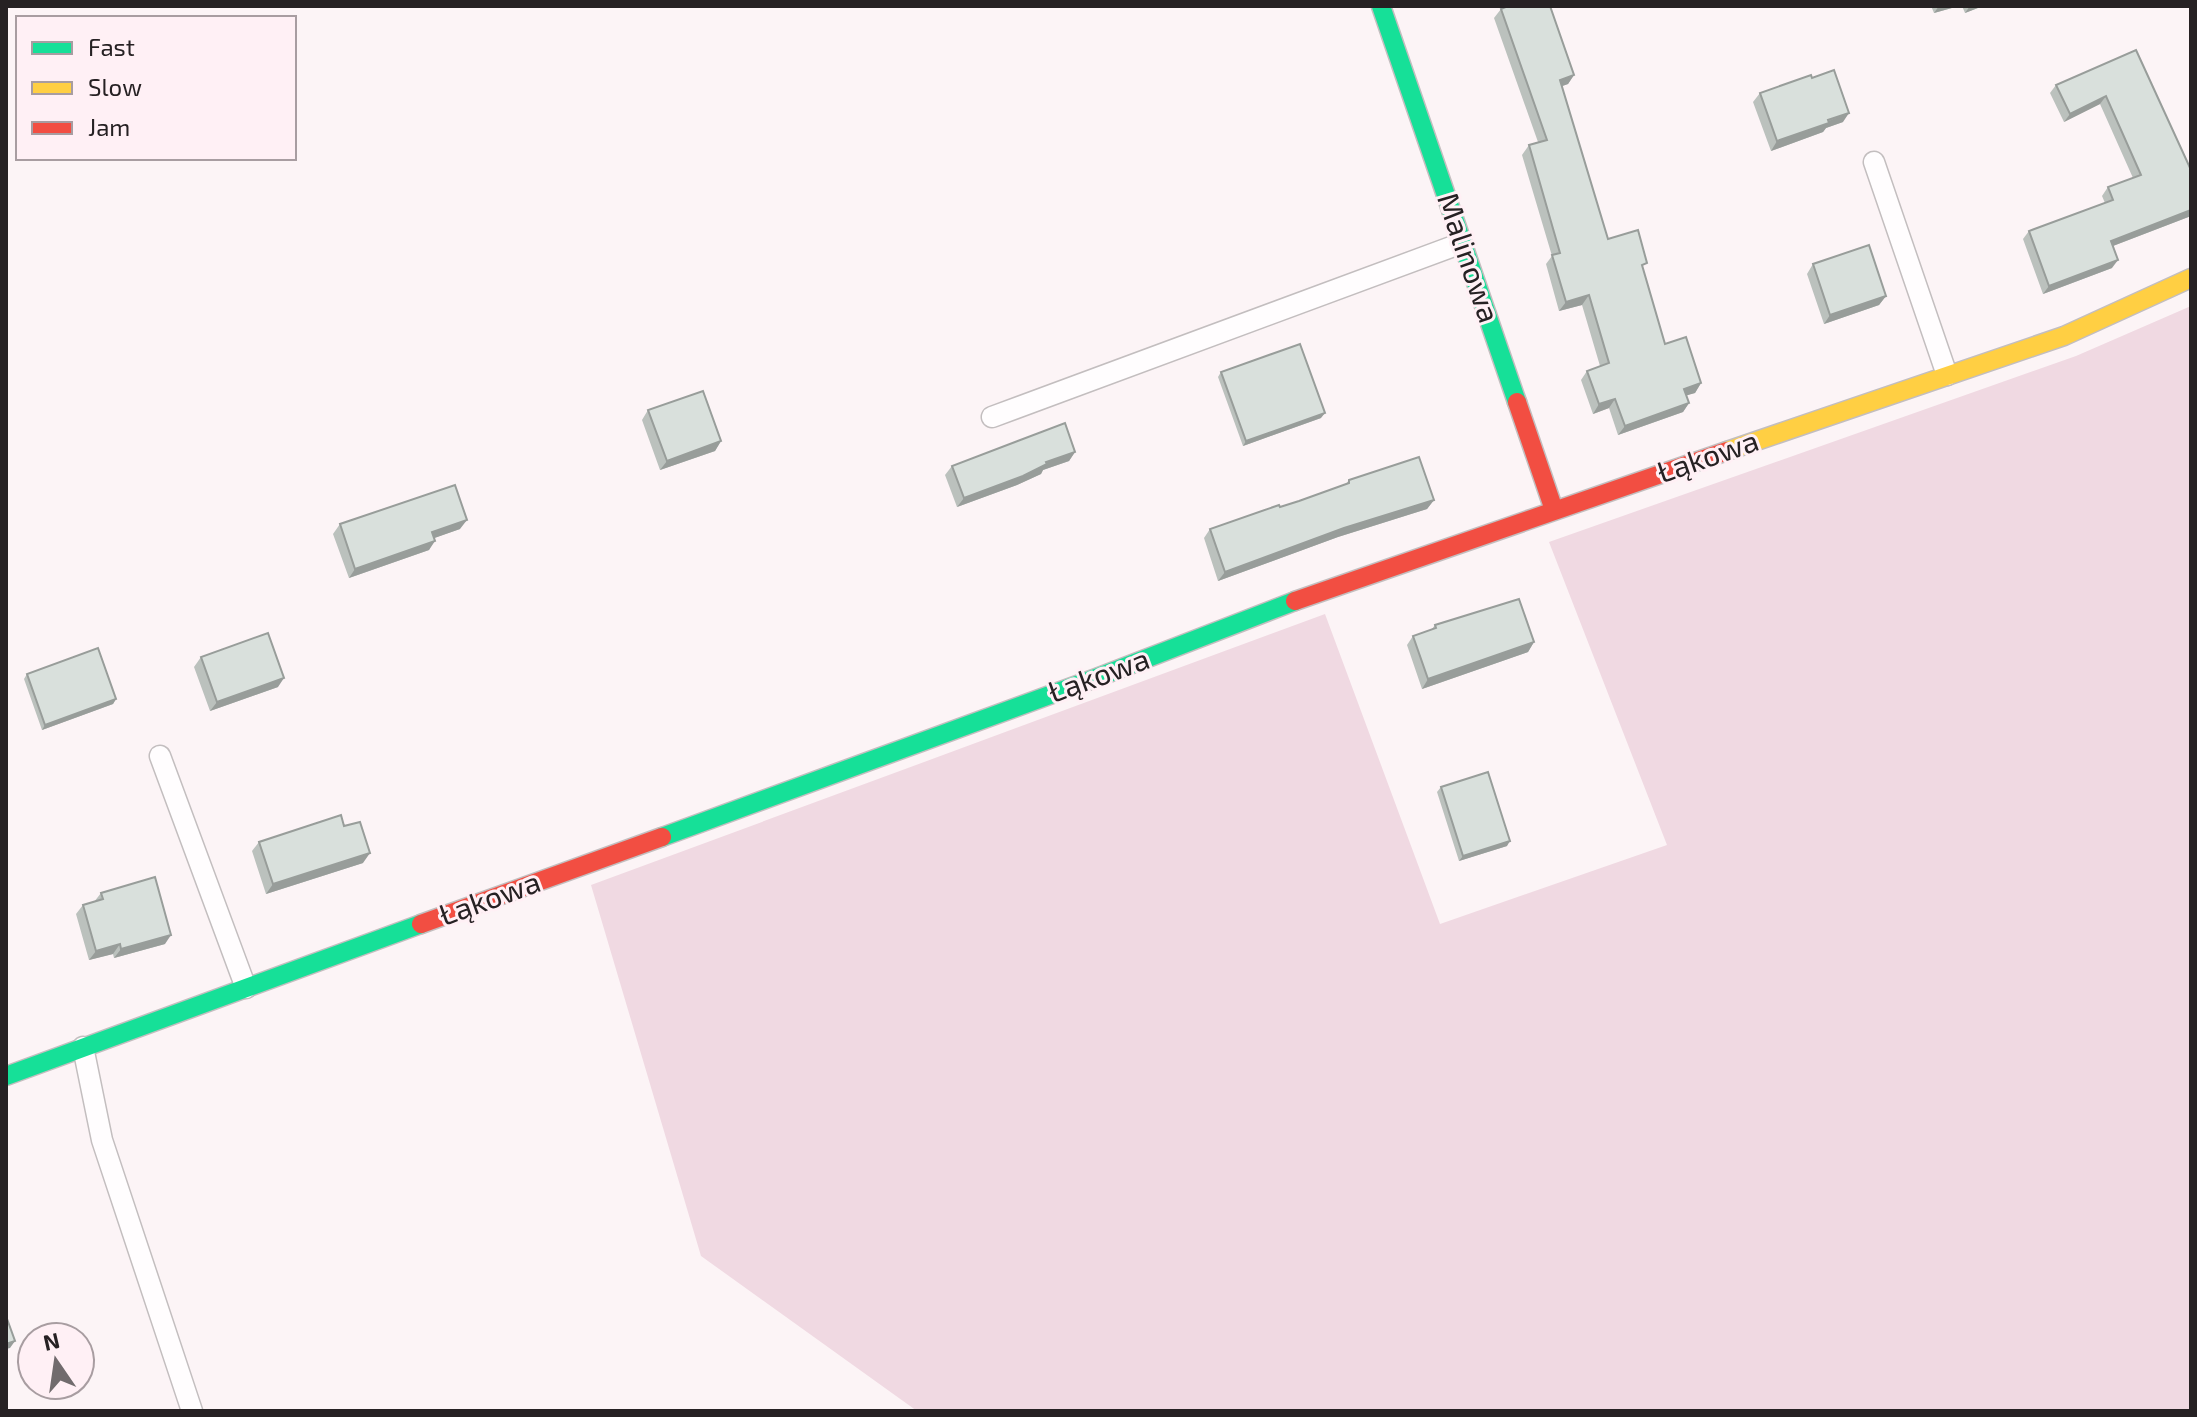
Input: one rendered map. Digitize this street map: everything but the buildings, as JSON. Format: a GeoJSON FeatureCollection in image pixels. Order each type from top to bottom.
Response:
{"type":"FeatureCollection","features":[{"type":"Feature","properties":{"kind":"street","name":"Malinowa"},"geometry":{"type":"LineString","coordinates":[[1381,6],[1554,510]]}},
{"type":"Feature","properties":{"kind":"street","name":"Łąkowa"},"geometry":{"type":"LineString","coordinates":[[6,1076],[1111,672],[1338,584],[2064,336],[2191,278]]}},
{"type":"Feature","properties":{"kind":"lane"},"geometry":{"type":"LineString","coordinates":[[1874,162],[1947,375]]}},
{"type":"Feature","properties":{"kind":"lane"},"geometry":{"type":"LineString","coordinates":[[992,417],[1462,243]]}},
{"type":"Feature","properties":{"kind":"lane"},"geometry":{"type":"LineString","coordinates":[[160,756],[246,988]]}},
{"type":"Feature","properties":{"kind":"lane"},"geometry":{"type":"LineString","coordinates":[[83,1047],[102,1140],[192,1411]]}},
{"type":"Feature","properties":{"kind":"shaded area"},"geometry":{"type":"Polygon","coordinates":[[[2191,306],[2191,1411],[917,1411],[701,1256],[591,885],[1325,614],[1440,924],[1667,845],[1549,542],[2076,356],[2191,306]]]}},
{"type":"Feature","properties":{"kind":"traffic: fast"},"geometry":{"type":"LineString","coordinates":[[1381,6],[1517,402]]}},
{"type":"Feature","properties":{"kind":"traffic: fast"},"geometry":{"type":"LineString","coordinates":[[662,837],[1096,678],[1295,601]]}},
{"type":"Feature","properties":{"kind":"traffic: fast"},"geometry":{"type":"LineString","coordinates":[[6,1076],[421,924]]}},
{"type":"Feature","properties":{"kind":"traffic: slow"},"geometry":{"type":"LineString","coordinates":[[1727,451],[2064,336],[2191,278]]}},
{"type":"Feature","properties":{"kind":"traffic: jam"},"geometry":{"type":"LineString","coordinates":[[1517,402],[1554,510]]}},
{"type":"Feature","properties":{"kind":"traffic: jam"},"geometry":{"type":"LineString","coordinates":[[1295,601],[1727,451]]}},
{"type":"Feature","properties":{"kind":"traffic: jam"},"geometry":{"type":"LineString","coordinates":[[421,924],[662,837]]}}]}
